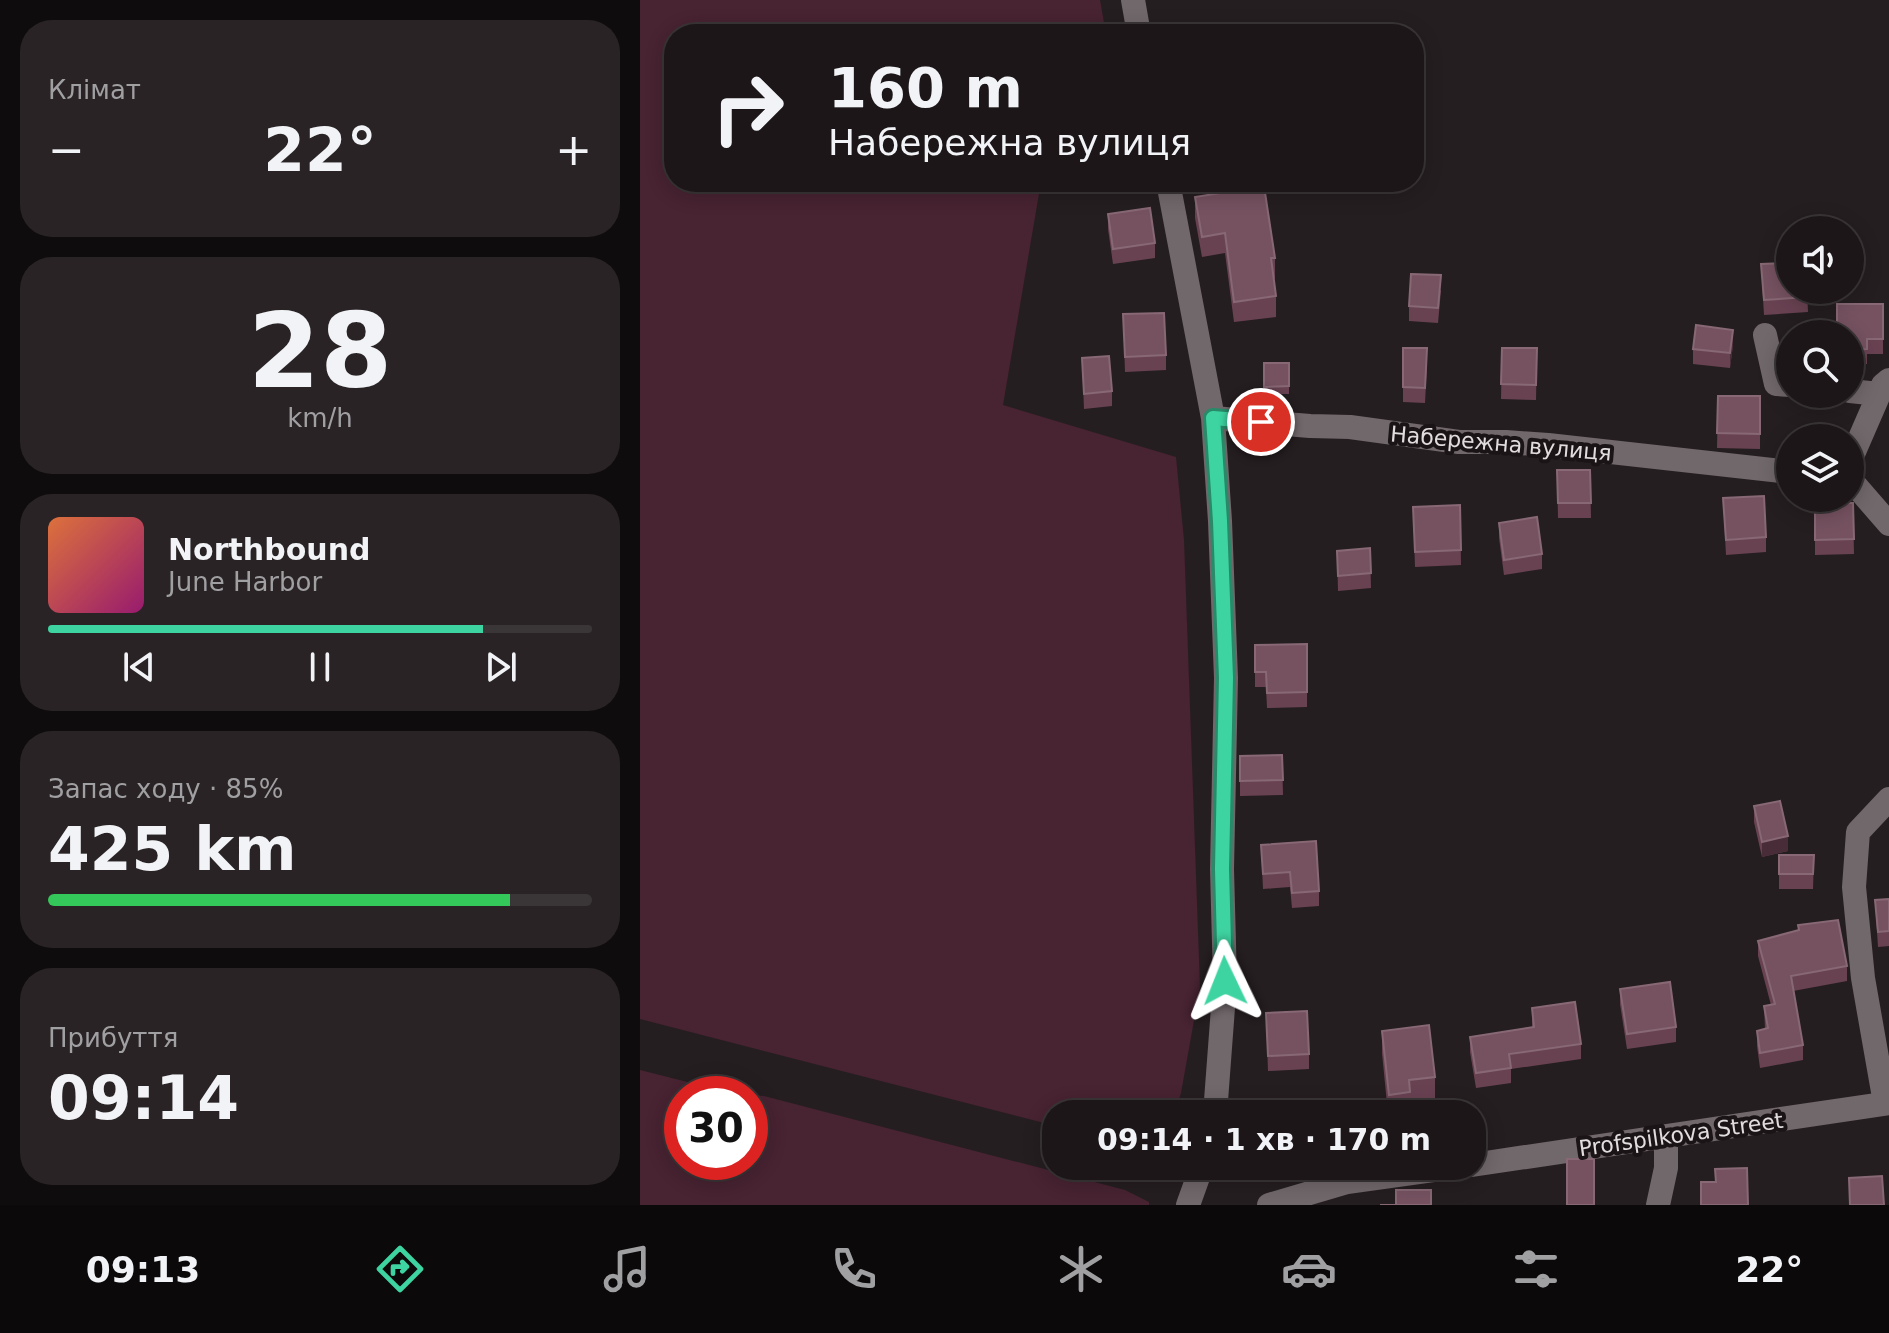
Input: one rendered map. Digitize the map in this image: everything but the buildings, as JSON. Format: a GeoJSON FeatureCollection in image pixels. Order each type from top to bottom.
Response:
{"type":"FeatureCollection","features":[{"type":"Feature","properties":{"kind":"street"},"geometry":{"type":"LineString","coordinates":[[1133,0],[1137,24]]}},
{"type":"Feature","properties":{"kind":"street"},"geometry":{"type":"LineString","coordinates":[[1170,192],[1213,418],[1220,521],[1226,678],[1222,869],[1225,981],[1216,1100]]}},
{"type":"Feature","properties":{"kind":"street"},"geometry":{"type":"LineString","coordinates":[[1765,335],[1776,384]]}},
{"type":"Feature","properties":{"kind":"street"},"geometry":{"type":"LineString","coordinates":[[1864,389],[1884,387]]}},
{"type":"Feature","properties":{"kind":"street"},"geometry":{"type":"LineString","coordinates":[[1864,431],[1884,387]]}},
{"type":"Feature","properties":{"kind":"street","name":"Набережна вулиця"},"geometry":{"type":"LineString","coordinates":[[1213,418],[1350,427],[1459,442],[1534,444],[1776,470]]}},
{"type":"Feature","properties":{"kind":"street"},"geometry":{"type":"LineString","coordinates":[[1864,495],[1889,524]]}},
{"type":"Feature","properties":{"kind":"street"},"geometry":{"type":"LineString","coordinates":[[1887,1103],[1863,978],[1854,887],[1858,832],[1889,799]]}},
{"type":"Feature","properties":{"kind":"street","name":"Profspilkova Street"},"geometry":{"type":"LineString","coordinates":[[1486,1163],[1887,1103]]}},
{"type":"Feature","properties":{"kind":"street"},"geometry":{"type":"LineString","coordinates":[[1658,1205],[1666,1168],[1666,1137]]}},
{"type":"Feature","properties":{"kind":"street"},"geometry":{"type":"LineString","coordinates":[[1188,1205],[1197,1180]]}},
{"type":"Feature","properties":{"kind":"street"},"geometry":{"type":"LineString","coordinates":[[1269,1205],[1361,1180]]}},
{"type":"Feature","properties":{"kind":"shaded area"},"geometry":{"type":"Polygon","coordinates":[[[640,0],[1100,0],[1104,24],[664,24],[664,192],[1039,192],[1003,405],[1176,457],[1184,540],[1200,987],[1181,1093],[1179,1100],[1042,1100],[1042,1122],[640,1019],[640,0]]]}},
{"type":"Feature","properties":{"kind":"shaded area"},"geometry":{"type":"Polygon","coordinates":[[[640,1070],[664,1076],[664,1180],[768,1180],[768,1097],[1042,1168],[1042,1180],[1087,1180],[1125,1190],[1149,1202],[1149,1205],[640,1205],[640,1070]]]}},
{"type":"Feature","properties":{"kind":"route"},"geometry":{"type":"LineString","coordinates":[[1225,981],[1222,869],[1226,678],[1213,418],[1261,422]]}}]}
